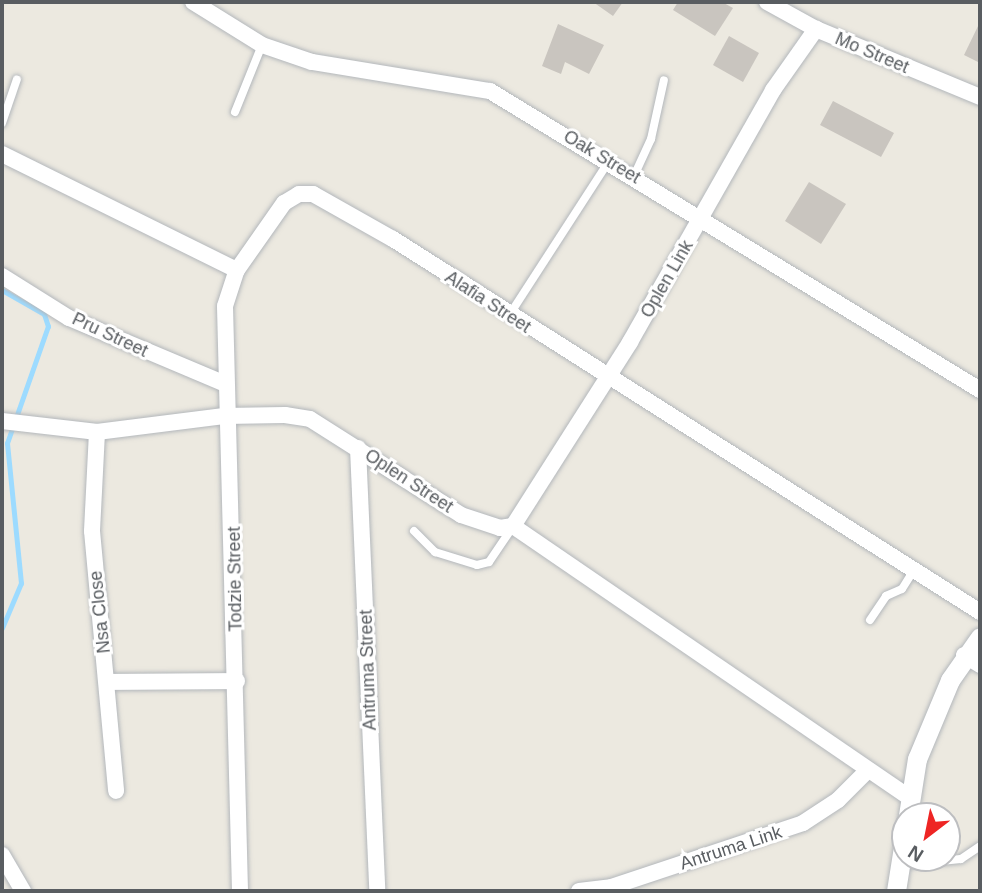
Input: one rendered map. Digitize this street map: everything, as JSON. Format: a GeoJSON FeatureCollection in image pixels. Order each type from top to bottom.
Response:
{"type":"FeatureCollection","features":[{"type":"Feature","properties":{"kind":"street","name":"Oak Street"},"geometry":{"type":"LineString","coordinates":[[193,2],[262,45],[312,62],[490,91],[703,218],[980,390]]}},
{"type":"Feature","properties":{"kind":"street","name":"Mo Street"},"geometry":{"type":"LineString","coordinates":[[767,2],[816,29],[980,97]]}},
{"type":"Feature","properties":{"kind":"street","name":"Oplen Link"},"geometry":{"type":"LineString","coordinates":[[513,526],[608,377],[703,218],[773,90],[816,29]]}},
{"type":"Feature","properties":{"kind":"street"},"geometry":{"type":"LineString","coordinates":[[2,154],[237,270]]}},
{"type":"Feature","properties":{"kind":"street","name":"Alafia Street"},"geometry":{"type":"LineString","coordinates":[[237,270],[284,203],[299,194],[313,194],[980,612]]}},
{"type":"Feature","properties":{"kind":"street","name":"Todzie Street"},"geometry":{"type":"LineString","coordinates":[[237,270],[225,306],[223,383],[233,503],[240,891]]}},
{"type":"Feature","properties":{"kind":"street","name":"Pru Street"},"geometry":{"type":"LineString","coordinates":[[2,276],[69,317],[223,383]]}},
{"type":"Feature","properties":{"kind":"street","name":"Oplen Street"},"geometry":{"type":"LineString","coordinates":[[2,421],[97,432],[224,416],[285,415],[310,419],[461,515],[499,528],[513,526],[867,771],[908,796]]}},
{"type":"Feature","properties":{"kind":"street","name":"Nsa Close"},"geometry":{"type":"LineString","coordinates":[[97,432],[92,531],[116,791]]}},
{"type":"Feature","properties":{"kind":"street","name":"Antruma Street"},"geometry":{"type":"LineString","coordinates":[[358,448],[377,891]]}},
{"type":"Feature","properties":{"kind":"street"},"geometry":{"type":"LineString","coordinates":[[907,802],[930,725],[972,660],[980,638]]}},
{"type":"Feature","properties":{"kind":"street"},"geometry":{"type":"LineString","coordinates":[[108,682],[237,681]]}},
{"type":"Feature","properties":{"kind":"street","name":"Antruma Link"},"geometry":{"type":"LineString","coordinates":[[579,891],[611,889],[803,823],[838,800],[867,771]]}},
{"type":"Feature","properties":{"kind":"street"},"geometry":{"type":"LineString","coordinates":[[2,855],[23,891]]}},
{"type":"Feature","properties":{"kind":"street"},"geometry":{"type":"LineString","coordinates":[[896,891],[898,872]]}},
{"type":"Feature","properties":{"kind":"lane"},"geometry":{"type":"LineString","coordinates":[[235,112],[262,45]]}},
{"type":"Feature","properties":{"kind":"lane"},"geometry":{"type":"LineString","coordinates":[[2,123],[17,79]]}},
{"type":"Feature","properties":{"kind":"lane"},"geometry":{"type":"LineString","coordinates":[[634,176],[652,139],[664,80]]}},
{"type":"Feature","properties":{"kind":"lane"},"geometry":{"type":"LineString","coordinates":[[509,316],[609,161]]}},
{"type":"Feature","properties":{"kind":"lane"},"geometry":{"type":"LineString","coordinates":[[414,531],[435,552],[477,565],[489,562],[513,526]]}},
{"type":"Feature","properties":{"kind":"lane"},"geometry":{"type":"LineString","coordinates":[[870,620],[886,596],[902,589],[914,570]]}},
{"type":"Feature","properties":{"kind":"lane"},"geometry":{"type":"LineString","coordinates":[[961,859],[980,846]]}},
{"type":"Feature","properties":{"kind":"building"},"geometry":{"type":"Polygon","coordinates":[[[593,2],[623,2],[613,16],[593,2]]]}},
{"type":"Feature","properties":{"kind":"building"},"geometry":{"type":"Polygon","coordinates":[[[678,2],[722,2],[733,8],[715,36],[673,10],[678,2]]]}},
{"type":"Feature","properties":{"kind":"building"},"geometry":{"type":"Polygon","coordinates":[[[980,22],[980,63],[964,55],[980,22]]]}},
{"type":"Feature","properties":{"kind":"building"},"geometry":{"type":"Polygon","coordinates":[[[558,24],[604,45],[589,74],[565,62],[561,74],[542,66],[558,24]]]}},
{"type":"Feature","properties":{"kind":"building"},"geometry":{"type":"Polygon","coordinates":[[[729,36],[759,53],[743,82],[713,65],[729,36]]]}},
{"type":"Feature","properties":{"kind":"building"},"geometry":{"type":"Polygon","coordinates":[[[833,101],[894,133],[881,157],[820,125],[833,101]]]}},
{"type":"Feature","properties":{"kind":"building"},"geometry":{"type":"Polygon","coordinates":[[[809,182],[846,204],[821,244],[785,221],[809,182]]]}},
{"type":"Feature","properties":{"kind":"waterway"},"geometry":{"type":"LineString","coordinates":[[2,290],[44,314],[48,326],[7,443],[21,583],[2,628]]}}]}
